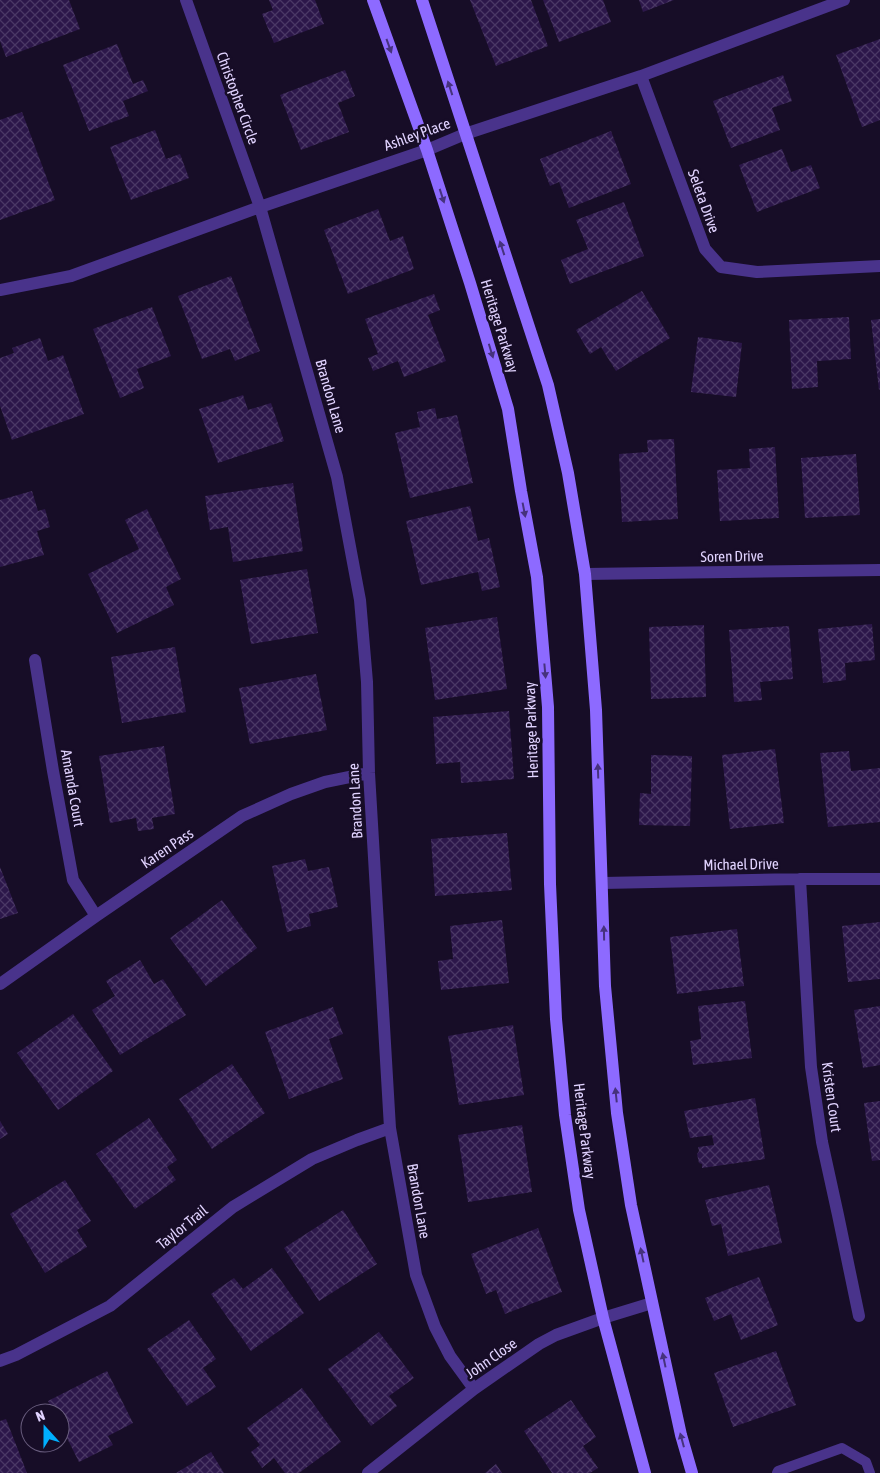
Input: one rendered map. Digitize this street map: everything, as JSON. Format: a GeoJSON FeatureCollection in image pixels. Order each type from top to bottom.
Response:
{"type":"FeatureCollection","features":[{"type":"Feature","properties":{"kind":"main road","name":"Heritage Parkway"},"geometry":{"type":"LineString","coordinates":[[373,0],[426,150],[470,283],[508,409],[537,577],[548,707],[550,884],[556,1019],[565,1115],[579,1210],[603,1318],[645,1473]]}},
{"type":"Feature","properties":{"kind":"main road","name":"Heritage Parkway"},"geometry":{"type":"LineString","coordinates":[[422,0],[548,385],[568,474],[585,574],[596,710],[605,986],[618,1113],[631,1205],[681,1435],[692,1473]]}},
{"type":"Feature","properties":{"kind":"street","name":"Christopher Circle"},"geometry":{"type":"LineString","coordinates":[[186,0],[260,207]]}},
{"type":"Feature","properties":{"kind":"street","name":"Ashley Place"},"geometry":{"type":"LineString","coordinates":[[0,290],[71,276],[260,207],[426,150],[465,134],[641,76],[844,0]]}},
{"type":"Feature","properties":{"kind":"street","name":"Seleta Drive"},"geometry":{"type":"LineString","coordinates":[[641,76],[705,249],[721,267],[757,272],[880,266]]}},
{"type":"Feature","properties":{"kind":"street","name":"Brandon Lane"},"geometry":{"type":"LineString","coordinates":[[260,207],[337,477],[360,600],[367,682],[369,773],[390,1128],[416,1275],[435,1327],[450,1356],[474,1389]]}},
{"type":"Feature","properties":{"kind":"street","name":"Soren Drive"},"geometry":{"type":"LineString","coordinates":[[585,574],[880,570]]}},
{"type":"Feature","properties":{"kind":"street","name":"Amanda Court"},"geometry":{"type":"LineString","coordinates":[[35,660],[52,772],[73,880],[96,916]]}},
{"type":"Feature","properties":{"kind":"street","name":"Karen Pass"},"geometry":{"type":"LineString","coordinates":[[0,984],[242,816],[291,794],[325,782],[369,773]]}},
{"type":"Feature","properties":{"kind":"street","name":"Michael Drive"},"geometry":{"type":"LineString","coordinates":[[602,883],[800,879],[880,880]]}},
{"type":"Feature","properties":{"kind":"street","name":"Kristen Court"},"geometry":{"type":"LineString","coordinates":[[800,879],[811,1066],[822,1142],[859,1316]]}},
{"type":"Feature","properties":{"kind":"street","name":"Taylor Trail"},"geometry":{"type":"LineString","coordinates":[[0,1361],[16,1355],[110,1306],[233,1207],[304,1164],[357,1140],[390,1128]]}},
{"type":"Feature","properties":{"kind":"street","name":"John Close"},"geometry":{"type":"LineString","coordinates":[[368,1473],[474,1389],[539,1344],[556,1335],[652,1303]]}},
{"type":"Feature","properties":{"kind":"lane"},"geometry":{"type":"LineString","coordinates":[[777,1473],[778,1471],[842,1448],[866,1462],[870,1473]]}},
{"type":"Feature","properties":{"kind":"building"},"geometry":{"type":"Polygon","coordinates":[[[0,0],[69,0],[80,29],[6,57],[0,41],[0,0]]]}},
{"type":"Feature","properties":{"kind":"building"},"geometry":{"type":"Polygon","coordinates":[[[269,0],[315,0],[324,24],[274,43],[262,14],[273,10],[269,0]]]}},
{"type":"Feature","properties":{"kind":"building"},"geometry":{"type":"Polygon","coordinates":[[[470,0],[531,0],[548,46],[496,66],[470,0]]]}},
{"type":"Feature","properties":{"kind":"building"},"geometry":{"type":"Polygon","coordinates":[[[543,0],[603,0],[611,22],[559,42],[543,0]]]}},
{"type":"Feature","properties":{"kind":"building"},"geometry":{"type":"Polygon","coordinates":[[[639,0],[674,0],[643,12],[639,0]]]}},
{"type":"Feature","properties":{"kind":"building"},"geometry":{"type":"Polygon","coordinates":[[[880,39],[880,120],[862,127],[836,55],[880,39]]]}},
{"type":"Feature","properties":{"kind":"building"},"geometry":{"type":"Polygon","coordinates":[[[117,44],[133,84],[143,80],[148,91],[123,101],[129,116],[89,131],[63,65],[117,44]]]}},
{"type":"Feature","properties":{"kind":"building"},"geometry":{"type":"Polygon","coordinates":[[[345,70],[355,96],[338,103],[349,132],[301,150],[280,95],[345,70]]]}},
{"type":"Feature","properties":{"kind":"building"},"geometry":{"type":"Polygon","coordinates":[[[783,75],[792,101],[772,108],[780,130],[731,148],[713,101],[783,75]]]}},
{"type":"Feature","properties":{"kind":"building"},"geometry":{"type":"Polygon","coordinates":[[[22,112],[55,200],[0,220],[0,120],[22,112]]]}},
{"type":"Feature","properties":{"kind":"building"},"geometry":{"type":"Polygon","coordinates":[[[155,130],[166,159],[180,154],[189,178],[131,200],[110,147],[155,130]]]}},
{"type":"Feature","properties":{"kind":"building"},"geometry":{"type":"Polygon","coordinates":[[[611,131],[631,184],[569,208],[559,182],[550,186],[540,159],[611,131]]]}},
{"type":"Feature","properties":{"kind":"building"},"geometry":{"type":"Polygon","coordinates":[[[782,149],[791,172],[811,165],[820,188],[757,212],[739,165],[782,149]]]}},
{"type":"Feature","properties":{"kind":"building"},"geometry":{"type":"Polygon","coordinates":[[[624,202],[644,256],[570,284],[561,260],[588,249],[576,220],[624,202]]]}},
{"type":"Feature","properties":{"kind":"building"},"geometry":{"type":"Polygon","coordinates":[[[378,209],[390,241],[403,236],[414,269],[348,294],[324,230],[378,209]]]}},
{"type":"Feature","properties":{"kind":"building"},"geometry":{"type":"Polygon","coordinates":[[[231,276],[260,351],[235,361],[230,349],[202,359],[178,296],[231,276]]]}},
{"type":"Feature","properties":{"kind":"building"},"geometry":{"type":"Polygon","coordinates":[[[642,291],[670,338],[616,371],[601,347],[590,354],[576,330],[642,291]]]}},
{"type":"Feature","properties":{"kind":"building"},"geometry":{"type":"Polygon","coordinates":[[[434,294],[440,310],[428,315],[446,361],[404,377],[398,361],[373,371],[368,358],[378,354],[365,319],[434,294]]]}},
{"type":"Feature","properties":{"kind":"building"},"geometry":{"type":"Polygon","coordinates":[[[152,307],[171,356],[137,369],[144,388],[120,398],[93,329],[152,307]]]}},
{"type":"Feature","properties":{"kind":"building"},"geometry":{"type":"Polygon","coordinates":[[[849,317],[851,359],[817,361],[818,387],[792,389],[789,320],[849,317]]]}},
{"type":"Feature","properties":{"kind":"building"},"geometry":{"type":"Polygon","coordinates":[[[880,319],[880,389],[879,390],[871,320],[880,319]]]}},
{"type":"Feature","properties":{"kind":"building"},"geometry":{"type":"Polygon","coordinates":[[[698,337],[742,343],[736,397],[691,392],[698,337]]]}},
{"type":"Feature","properties":{"kind":"building"},"geometry":{"type":"Polygon","coordinates":[[[40,338],[48,361],[63,355],[84,414],[12,440],[0,406],[0,358],[14,353],[12,348],[40,338]]]}},
{"type":"Feature","properties":{"kind":"building"},"geometry":{"type":"Polygon","coordinates":[[[243,395],[248,410],[271,403],[284,441],[218,463],[199,409],[243,395]]]}},
{"type":"Feature","properties":{"kind":"building"},"geometry":{"type":"Polygon","coordinates":[[[435,408],[437,419],[457,415],[473,483],[410,498],[395,433],[420,427],[417,412],[435,408]]]}},
{"type":"Feature","properties":{"kind":"building"},"geometry":{"type":"Polygon","coordinates":[[[674,439],[678,519],[622,522],[619,454],[648,452],[647,440],[674,439]]]}},
{"type":"Feature","properties":{"kind":"building"},"geometry":{"type":"Polygon","coordinates":[[[775,447],[779,518],[720,521],[717,470],[750,468],[749,449],[775,447]]]}},
{"type":"Feature","properties":{"kind":"building"},"geometry":{"type":"Polygon","coordinates":[[[856,454],[860,515],[805,518],[801,458],[856,454]]]}},
{"type":"Feature","properties":{"kind":"building"},"geometry":{"type":"Polygon","coordinates":[[[293,483],[303,551],[233,562],[228,527],[210,530],[205,496],[293,483]]]}},
{"type":"Feature","properties":{"kind":"building"},"geometry":{"type":"Polygon","coordinates":[[[32,491],[38,511],[45,509],[50,527],[37,531],[44,555],[0,567],[0,500],[32,491]]]}},
{"type":"Feature","properties":{"kind":"building"},"geometry":{"type":"Polygon","coordinates":[[[470,506],[478,541],[489,538],[500,587],[482,591],[478,572],[421,585],[406,521],[470,506]]]}},
{"type":"Feature","properties":{"kind":"building"},"geometry":{"type":"Polygon","coordinates":[[[147,509],[181,579],[166,587],[174,605],[117,633],[88,574],[139,549],[125,520],[147,509]]]}},
{"type":"Feature","properties":{"kind":"building"},"geometry":{"type":"Polygon","coordinates":[[[307,569],[318,633],[251,644],[240,580],[307,569]]]}},
{"type":"Feature","properties":{"kind":"building"},"geometry":{"type":"Polygon","coordinates":[[[497,617],[507,689],[435,700],[425,628],[497,617]]]}},
{"type":"Feature","properties":{"kind":"building"},"geometry":{"type":"Polygon","coordinates":[[[872,624],[875,660],[845,663],[846,680],[823,683],[818,629],[872,624]]]}},
{"type":"Feature","properties":{"kind":"building"},"geometry":{"type":"Polygon","coordinates":[[[704,625],[706,697],[651,699],[649,627],[704,625]]]}},
{"type":"Feature","properties":{"kind":"building"},"geometry":{"type":"Polygon","coordinates":[[[789,626],[793,679],[760,682],[762,700],[734,702],[729,630],[789,626]]]}},
{"type":"Feature","properties":{"kind":"building"},"geometry":{"type":"Polygon","coordinates":[[[175,647],[186,712],[122,723],[111,657],[175,647]]]}},
{"type":"Feature","properties":{"kind":"building"},"geometry":{"type":"Polygon","coordinates":[[[316,674],[327,730],[250,744],[239,688],[316,674]]]}},
{"type":"Feature","properties":{"kind":"building"},"geometry":{"type":"Polygon","coordinates":[[[509,711],[514,779],[461,783],[460,762],[436,764],[433,717],[509,711]]]}},
{"type":"Feature","properties":{"kind":"building"},"geometry":{"type":"Polygon","coordinates":[[[164,746],[175,814],[152,818],[154,829],[138,831],[136,818],[110,823],[99,756],[164,746]]]}},
{"type":"Feature","properties":{"kind":"building"},"geometry":{"type":"Polygon","coordinates":[[[775,749],[784,823],[730,829],[722,755],[775,749]]]}},
{"type":"Feature","properties":{"kind":"building"},"geometry":{"type":"Polygon","coordinates":[[[849,751],[851,771],[880,768],[880,822],[828,827],[820,753],[849,751]]]}},
{"type":"Feature","properties":{"kind":"building"},"geometry":{"type":"Polygon","coordinates":[[[651,755],[692,756],[690,826],[639,825],[640,793],[651,794],[651,755]]]}},
{"type":"Feature","properties":{"kind":"building"},"geometry":{"type":"Polygon","coordinates":[[[507,833],[512,890],[435,896],[431,839],[507,833]]]}},
{"type":"Feature","properties":{"kind":"building"},"geometry":{"type":"Polygon","coordinates":[[[305,859],[308,871],[329,867],[338,907],[309,914],[311,926],[287,932],[272,866],[305,859]]]}},
{"type":"Feature","properties":{"kind":"building"},"geometry":{"type":"Polygon","coordinates":[[[0,867],[18,913],[0,919],[0,867]]]}},
{"type":"Feature","properties":{"kind":"building"},"geometry":{"type":"Polygon","coordinates":[[[222,900],[257,948],[206,986],[170,938],[222,900]]]}},
{"type":"Feature","properties":{"kind":"building"},"geometry":{"type":"Polygon","coordinates":[[[502,920],[509,983],[441,990],[438,961],[453,959],[450,926],[502,920]]]}},
{"type":"Feature","properties":{"kind":"building"},"geometry":{"type":"Polygon","coordinates":[[[880,922],[880,979],[848,982],[842,926],[880,922]]]}},
{"type":"Feature","properties":{"kind":"building"},"geometry":{"type":"Polygon","coordinates":[[[737,929],[744,986],[677,994],[670,937],[737,929]]]}},
{"type":"Feature","properties":{"kind":"building"},"geometry":{"type":"Polygon","coordinates":[[[140,960],[154,984],[163,979],[186,1015],[120,1055],[92,1010],[115,996],[106,981],[140,960]]]}},
{"type":"Feature","properties":{"kind":"building"},"geometry":{"type":"Polygon","coordinates":[[[745,1001],[752,1058],[693,1065],[690,1041],[701,1039],[698,1006],[745,1001]]]}},
{"type":"Feature","properties":{"kind":"building"},"geometry":{"type":"Polygon","coordinates":[[[880,1006],[880,1065],[863,1068],[854,1010],[880,1006]]]}},
{"type":"Feature","properties":{"kind":"building"},"geometry":{"type":"Polygon","coordinates":[[[333,1007],[343,1034],[329,1039],[343,1079],[289,1099],[265,1032],[333,1007]]]}},
{"type":"Feature","properties":{"kind":"building"},"geometry":{"type":"Polygon","coordinates":[[[73,1014],[113,1071],[58,1110],[17,1053],[73,1014]]]}},
{"type":"Feature","properties":{"kind":"building"},"geometry":{"type":"Polygon","coordinates":[[[513,1025],[524,1095],[459,1105],[448,1036],[513,1025]]]}},
{"type":"Feature","properties":{"kind":"building"},"geometry":{"type":"Polygon","coordinates":[[[232,1064],[265,1113],[212,1149],[179,1099],[232,1064]]]}},
{"type":"Feature","properties":{"kind":"building"},"geometry":{"type":"Polygon","coordinates":[[[755,1098],[765,1159],[702,1168],[697,1154],[699,1151],[698,1147],[714,1145],[712,1135],[690,1138],[684,1111],[755,1098]]]}},
{"type":"Feature","properties":{"kind":"building"},"geometry":{"type":"Polygon","coordinates":[[[880,1101],[880,1160],[872,1161],[864,1103],[880,1101]]]}},
{"type":"Feature","properties":{"kind":"building"},"geometry":{"type":"Polygon","coordinates":[[[149,1118],[177,1160],[167,1167],[176,1180],[135,1209],[96,1154],[149,1118]]]}},
{"type":"Feature","properties":{"kind":"building"},"geometry":{"type":"Polygon","coordinates":[[[0,1121],[8,1134],[0,1139],[0,1121]]]}},
{"type":"Feature","properties":{"kind":"building"},"geometry":{"type":"Polygon","coordinates":[[[522,1125],[532,1192],[468,1202],[458,1135],[522,1125]]]}},
{"type":"Feature","properties":{"kind":"building"},"geometry":{"type":"Polygon","coordinates":[[[65,1180],[91,1221],[77,1230],[87,1247],[45,1273],[10,1214],[65,1180]]]}},
{"type":"Feature","properties":{"kind":"building"},"geometry":{"type":"Polygon","coordinates":[[[769,1185],[782,1243],[728,1256],[721,1224],[712,1226],[705,1200],[769,1185]]]}},
{"type":"Feature","properties":{"kind":"building"},"geometry":{"type":"Polygon","coordinates":[[[343,1210],[377,1264],[319,1301],[284,1248],[343,1210]]]}},
{"type":"Feature","properties":{"kind":"building"},"geometry":{"type":"Polygon","coordinates":[[[538,1228],[562,1292],[505,1314],[496,1290],[486,1294],[471,1254],[538,1228]]]}},
{"type":"Feature","properties":{"kind":"building"},"geometry":{"type":"Polygon","coordinates":[[[272,1268],[304,1313],[251,1351],[211,1294],[234,1278],[243,1289],[272,1268]]]}},
{"type":"Feature","properties":{"kind":"building"},"geometry":{"type":"Polygon","coordinates":[[[759,1277],[778,1325],[741,1340],[731,1314],[714,1321],[705,1298],[759,1277]]]}},
{"type":"Feature","properties":{"kind":"building"},"geometry":{"type":"Polygon","coordinates":[[[189,1320],[216,1359],[203,1368],[216,1387],[187,1406],[147,1349],[189,1320]]]}},
{"type":"Feature","properties":{"kind":"building"},"geometry":{"type":"Polygon","coordinates":[[[379,1332],[414,1378],[389,1396],[397,1406],[371,1426],[328,1369],[379,1332]]]}},
{"type":"Feature","properties":{"kind":"building"},"geometry":{"type":"Polygon","coordinates":[[[776,1351],[796,1405],[733,1427],[714,1373],[776,1351]]]}},
{"type":"Feature","properties":{"kind":"building"},"geometry":{"type":"Polygon","coordinates":[[[107,1371],[133,1423],[108,1436],[113,1445],[79,1462],[70,1444],[70,1403],[49,1403],[48,1401],[107,1371]]]}},
{"type":"Feature","properties":{"kind":"building"},"geometry":{"type":"Polygon","coordinates":[[[302,1388],[341,1442],[299,1473],[285,1473],[274,1458],[262,1468],[251,1452],[260,1445],[247,1428],[302,1388]]]}},
{"type":"Feature","properties":{"kind":"building"},"geometry":{"type":"Polygon","coordinates":[[[571,1400],[596,1437],[583,1446],[598,1468],[590,1473],[552,1473],[524,1431],[571,1400]]]}},
{"type":"Feature","properties":{"kind":"building"},"geometry":{"type":"Polygon","coordinates":[[[6,1419],[27,1473],[0,1473],[0,1421],[6,1419]]]}},
{"type":"Feature","properties":{"kind":"building"},"geometry":{"type":"Polygon","coordinates":[[[211,1452],[224,1473],[176,1473],[211,1452]]]}},
{"type":"Feature","properties":{"kind":"building"},"geometry":{"type":"Polygon","coordinates":[[[496,1464],[502,1473],[485,1473],[496,1464]]]}}]}
